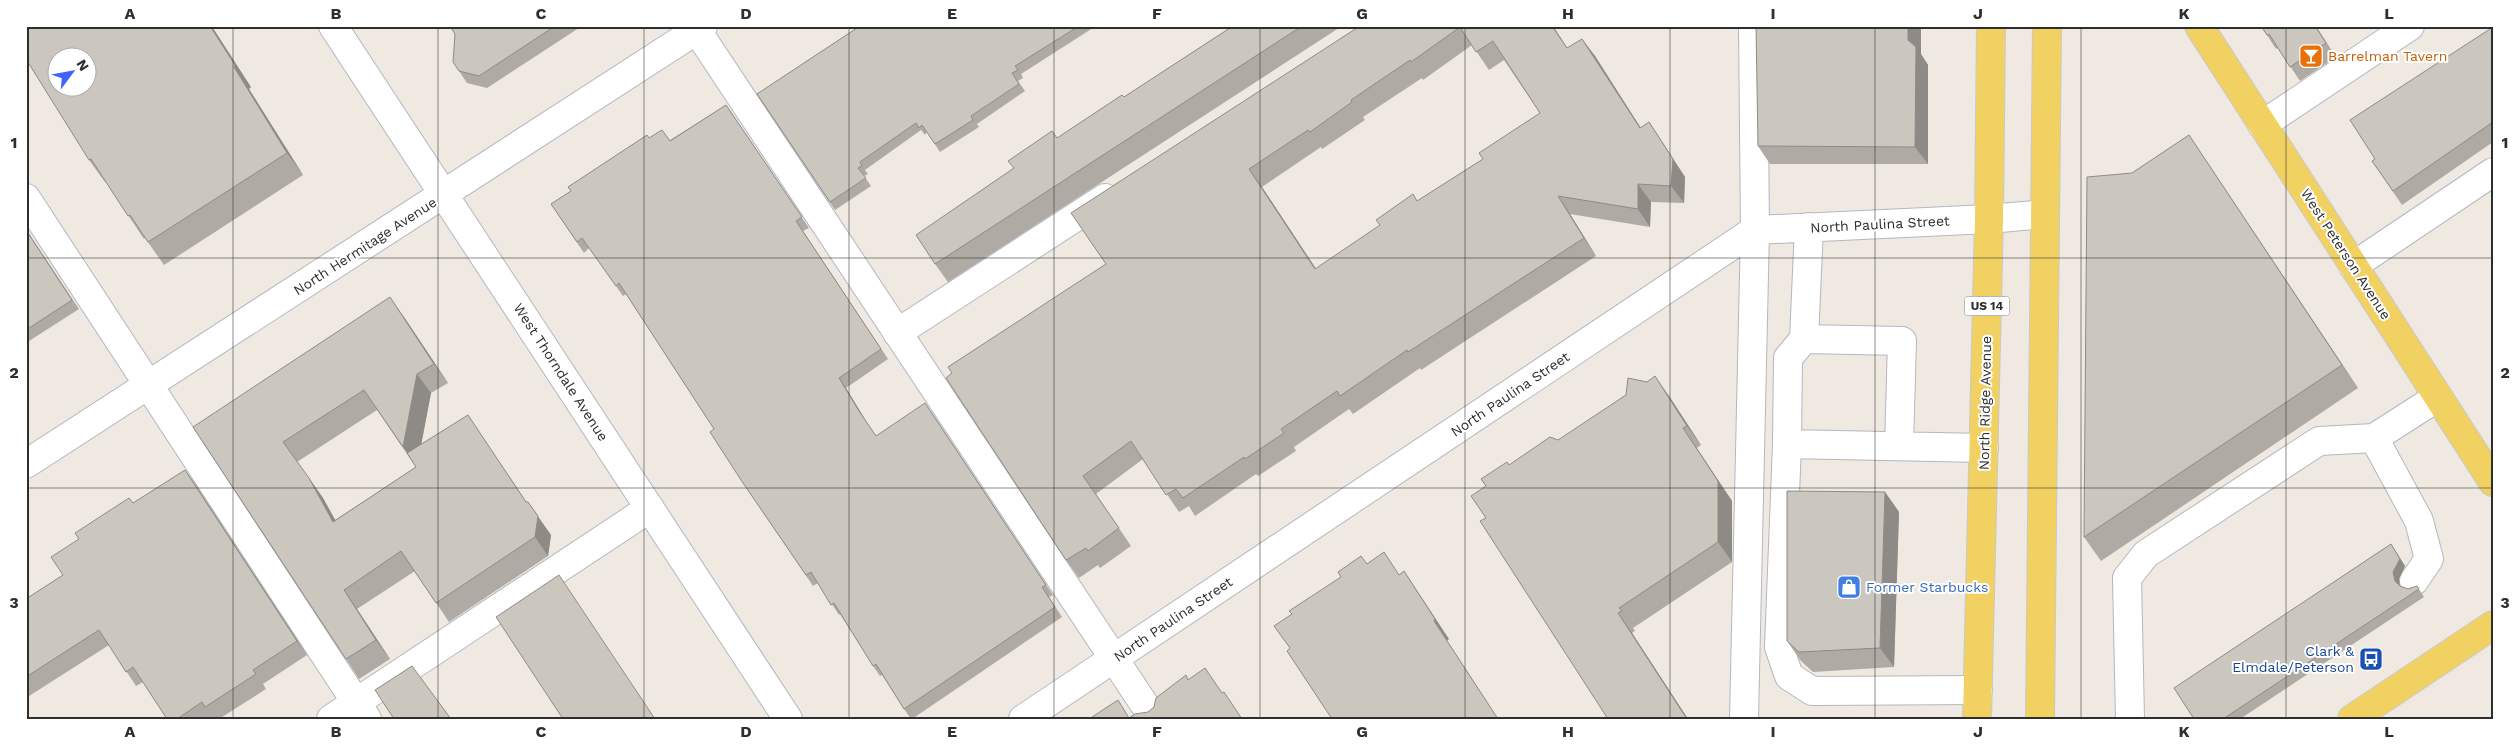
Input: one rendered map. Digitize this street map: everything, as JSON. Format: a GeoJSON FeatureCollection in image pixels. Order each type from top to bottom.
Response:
{"type":"FeatureCollection","features":[{"type":"Feature","properties":{"kind":"main road","name":"North Ridge Avenue"},"geometry":{"type":"LineString","coordinates":[[1977,719],[1989,219],[1990,26]]}},
{"type":"Feature","properties":{"kind":"main road"},"geometry":{"type":"LineString","coordinates":[[2040,719],[2047,26]]}},
{"type":"Feature","properties":{"kind":"main road","name":"West Peterson Avenue"},"geometry":{"type":"LineString","coordinates":[[2199,26],[2493,482]]}},
{"type":"Feature","properties":{"kind":"main road"},"geometry":{"type":"LineString","coordinates":[[2352,719],[2493,625]]}},
{"type":"Feature","properties":{"kind":"street","name":"West Thorndale Avenue"},"geometry":{"type":"LineString","coordinates":[[334,26],[788,719]]}},
{"type":"Feature","properties":{"kind":"street"},"geometry":{"type":"LineString","coordinates":[[1744,719],[1756,230],[1753,26]]}},
{"type":"Feature","properties":{"kind":"street"},"geometry":{"type":"LineString","coordinates":[[2262,124],[2410,26]]}},
{"type":"Feature","properties":{"kind":"street","name":"North Hermitage Avenue"},"geometry":{"type":"LineString","coordinates":[[26,464],[446,195],[698,28]]}},
{"type":"Feature","properties":{"kind":"street"},"geometry":{"type":"LineString","coordinates":[[698,28],[897,333],[1154,719]]}},
{"type":"Feature","properties":{"kind":"street"},"geometry":{"type":"LineString","coordinates":[[2354,266],[2493,172]]}},
{"type":"Feature","properties":{"kind":"street"},"geometry":{"type":"LineString","coordinates":[[897,333],[1130,182]]}},
{"type":"Feature","properties":{"kind":"street"},"geometry":{"type":"LineString","coordinates":[[26,198],[362,710]]}},
{"type":"Feature","properties":{"kind":"street","name":"North Paulina Street"},"geometry":{"type":"LineString","coordinates":[[1022,719],[1756,230],[1989,219],[2045,214]]}},
{"type":"Feature","properties":{"kind":"street"},"geometry":{"type":"LineString","coordinates":[[1809,228],[1804,338],[1788,358],[1787,444],[1779,647],[1789,676],[1812,691],[1978,690]]}},
{"type":"Feature","properties":{"kind":"street"},"geometry":{"type":"LineString","coordinates":[[1804,338],[1902,341],[1899,446]]}},
{"type":"Feature","properties":{"kind":"street"},"geometry":{"type":"LineString","coordinates":[[2130,719],[2127,578],[2146,554],[2319,441],[2374,438],[2438,397]]}},
{"type":"Feature","properties":{"kind":"street"},"geometry":{"type":"LineString","coordinates":[[2374,438],[2419,521],[2429,560],[2414,581]]}},
{"type":"Feature","properties":{"kind":"street"},"geometry":{"type":"LineString","coordinates":[[1787,444],[1984,448]]}},
{"type":"Feature","properties":{"kind":"street"},"geometry":{"type":"LineString","coordinates":[[331,719],[362,710],[650,508]]}},
{"type":"Feature","properties":{"kind":"building"},"geometry":{"type":"Polygon","coordinates":[[[26,26],[210,26],[287,153],[148,242],[130,215],[128,216],[91,159],[89,160],[50,98],[98,98],[98,48],[48,48],[48,94],[26,59],[26,26]]]}},
{"type":"Feature","properties":{"kind":"building"},"geometry":{"type":"Polygon","coordinates":[[[450,26],[555,26],[479,76],[459,71],[453,62],[455,34],[450,26]]]}},
{"type":"Feature","properties":{"kind":"building"},"geometry":{"type":"Polygon","coordinates":[[[860,26],[1079,26],[1015,66],[1018,70],[1012,73],[1019,84],[971,116],[973,120],[935,144],[922,125],[919,128],[916,123],[860,162],[862,166],[858,168],[866,178],[830,202],[757,94],[860,26]]]}},
{"type":"Feature","properties":{"kind":"building"},"geometry":{"type":"Polygon","coordinates":[[[1233,26],[1302,26],[935,264],[916,235],[1014,168],[1008,161],[1052,131],[1057,138],[1233,26]]]}},
{"type":"Feature","properties":{"kind":"building"},"geometry":{"type":"Polygon","coordinates":[[[1360,26],[1552,26],[1567,48],[1582,39],[1640,128],[1649,122],[1673,159],[1671,186],[1638,184],[1638,209],[1558,196],[1584,238],[1408,352],[1407,350],[1340,396],[1337,391],[1281,429],[1284,433],[1183,498],[1176,489],[1166,495],[1131,441],[1083,476],[1119,528],[1088,551],[1086,548],[1066,560],[946,378],[952,373],[948,367],[1106,264],[1071,213],[1360,26]],[[1460,27],[1411,62],[1410,60],[1351,100],[1352,102],[1310,132],[1308,130],[1249,169],[1315,269],[1380,225],[1376,220],[1413,194],[1417,201],[1483,159],[1479,153],[1540,113],[1493,41],[1476,52],[1460,27]]]}},
{"type":"Feature","properties":{"kind":"building"},"geometry":{"type":"Polygon","coordinates":[[[1756,26],[1908,26],[1908,40],[1916,47],[1915,147],[1758,146],[1756,26]]]}},
{"type":"Feature","properties":{"kind":"building"},"geometry":{"type":"Polygon","coordinates":[[[2261,26],[2315,26],[2326,43],[2290,67],[2269,34],[2267,35],[2261,26]]]}},
{"type":"Feature","properties":{"kind":"building"},"geometry":{"type":"Polygon","coordinates":[[[2493,27],[2493,122],[2393,191],[2372,161],[2375,159],[2350,120],[2493,27]]]}},
{"type":"Feature","properties":{"kind":"building"},"geometry":{"type":"Polygon","coordinates":[[[726,105],[802,217],[796,221],[881,349],[839,378],[859,411],[876,436],[925,403],[1046,585],[1042,587],[1055,607],[904,709],[876,664],[873,666],[834,603],[831,605],[811,572],[806,575],[741,480],[710,432],[714,429],[619,283],[616,286],[582,238],[577,242],[551,204],[571,191],[568,187],[647,135],[649,138],[662,130],[670,141],[726,105]]]}},
{"type":"Feature","properties":{"kind":"building"},"geometry":{"type":"Polygon","coordinates":[[[2189,135],[2342,365],[2084,537],[2087,177],[2132,173],[2189,135]]]}},
{"type":"Feature","properties":{"kind":"building"},"geometry":{"type":"Polygon","coordinates":[[[26,230],[72,300],[26,330],[26,230]]]}},
{"type":"Feature","properties":{"kind":"building"},"geometry":{"type":"Polygon","coordinates":[[[390,297],[434,364],[417,374],[403,447],[364,390],[283,442],[309,478],[333,522],[416,467],[407,453],[468,415],[526,502],[528,502],[538,516],[535,537],[436,603],[401,551],[344,590],[376,640],[346,659],[193,427],[390,297]]]}},
{"type":"Feature","properties":{"kind":"building"},"geometry":{"type":"Polygon","coordinates":[[[1655,376],[1687,426],[1683,428],[1718,481],[1718,542],[1619,608],[1622,611],[1618,613],[1687,719],[1608,719],[1480,521],[1486,518],[1471,496],[1486,486],[1481,479],[1507,462],[1509,465],[1550,437],[1558,440],[1626,395],[1628,378],[1647,382],[1655,376]]]}},
{"type":"Feature","properties":{"kind":"building"},"geometry":{"type":"Polygon","coordinates":[[[185,470],[297,641],[253,670],[256,674],[205,707],[202,702],[177,719],[167,719],[133,667],[126,672],[99,630],[26,677],[26,599],[63,575],[51,557],[79,539],[75,533],[129,498],[133,503],[185,470]]]}},
{"type":"Feature","properties":{"kind":"building","name":"Former Starbucks"},"geometry":{"type":"Polygon","coordinates":[[[1787,491],[1885,492],[1880,648],[1799,652],[1787,641],[1787,491]]]}},
{"type":"Feature","properties":{"kind":"building"},"geometry":{"type":"Polygon","coordinates":[[[2391,544],[2400,559],[2393,572],[2395,581],[2400,586],[2408,589],[2417,586],[2419,589],[2223,719],[2194,719],[2174,688],[2391,544]]]}},
{"type":"Feature","properties":{"kind":"building"},"geometry":{"type":"Polygon","coordinates":[[[1384,552],[1399,575],[1404,571],[1498,719],[1332,719],[1287,651],[1290,648],[1274,626],[1292,614],[1289,611],[1341,577],[1338,572],[1361,556],[1367,564],[1384,552]]]}},
{"type":"Feature","properties":{"kind":"building"},"geometry":{"type":"Polygon","coordinates":[[[559,575],[655,719],[563,719],[496,617],[559,575]]]}},
{"type":"Feature","properties":{"kind":"building"},"geometry":{"type":"Polygon","coordinates":[[[412,666],[451,719],[394,719],[375,690],[412,666]]]}},
{"type":"Feature","properties":{"kind":"building"},"geometry":{"type":"Polygon","coordinates":[[[1205,668],[1242,719],[1089,719],[1118,700],[1129,718],[1135,714],[1148,712],[1154,707],[1156,698],[1186,675],[1188,680],[1205,668]]]}},
{"type":"Feature","properties":{"kind":"place","name":"Barrelman Tavern"},"geometry":{"type":"Point","coordinates":[2311,56]}},
{"type":"Feature","properties":{"kind":"place","name":"Former Starbucks"},"geometry":{"type":"Point","coordinates":[1849,587]}},
{"type":"Feature","properties":{"kind":"place","name":"Clark & Elmdale/Peterson"},"geometry":{"type":"Point","coordinates":[2371,659]}}]}
